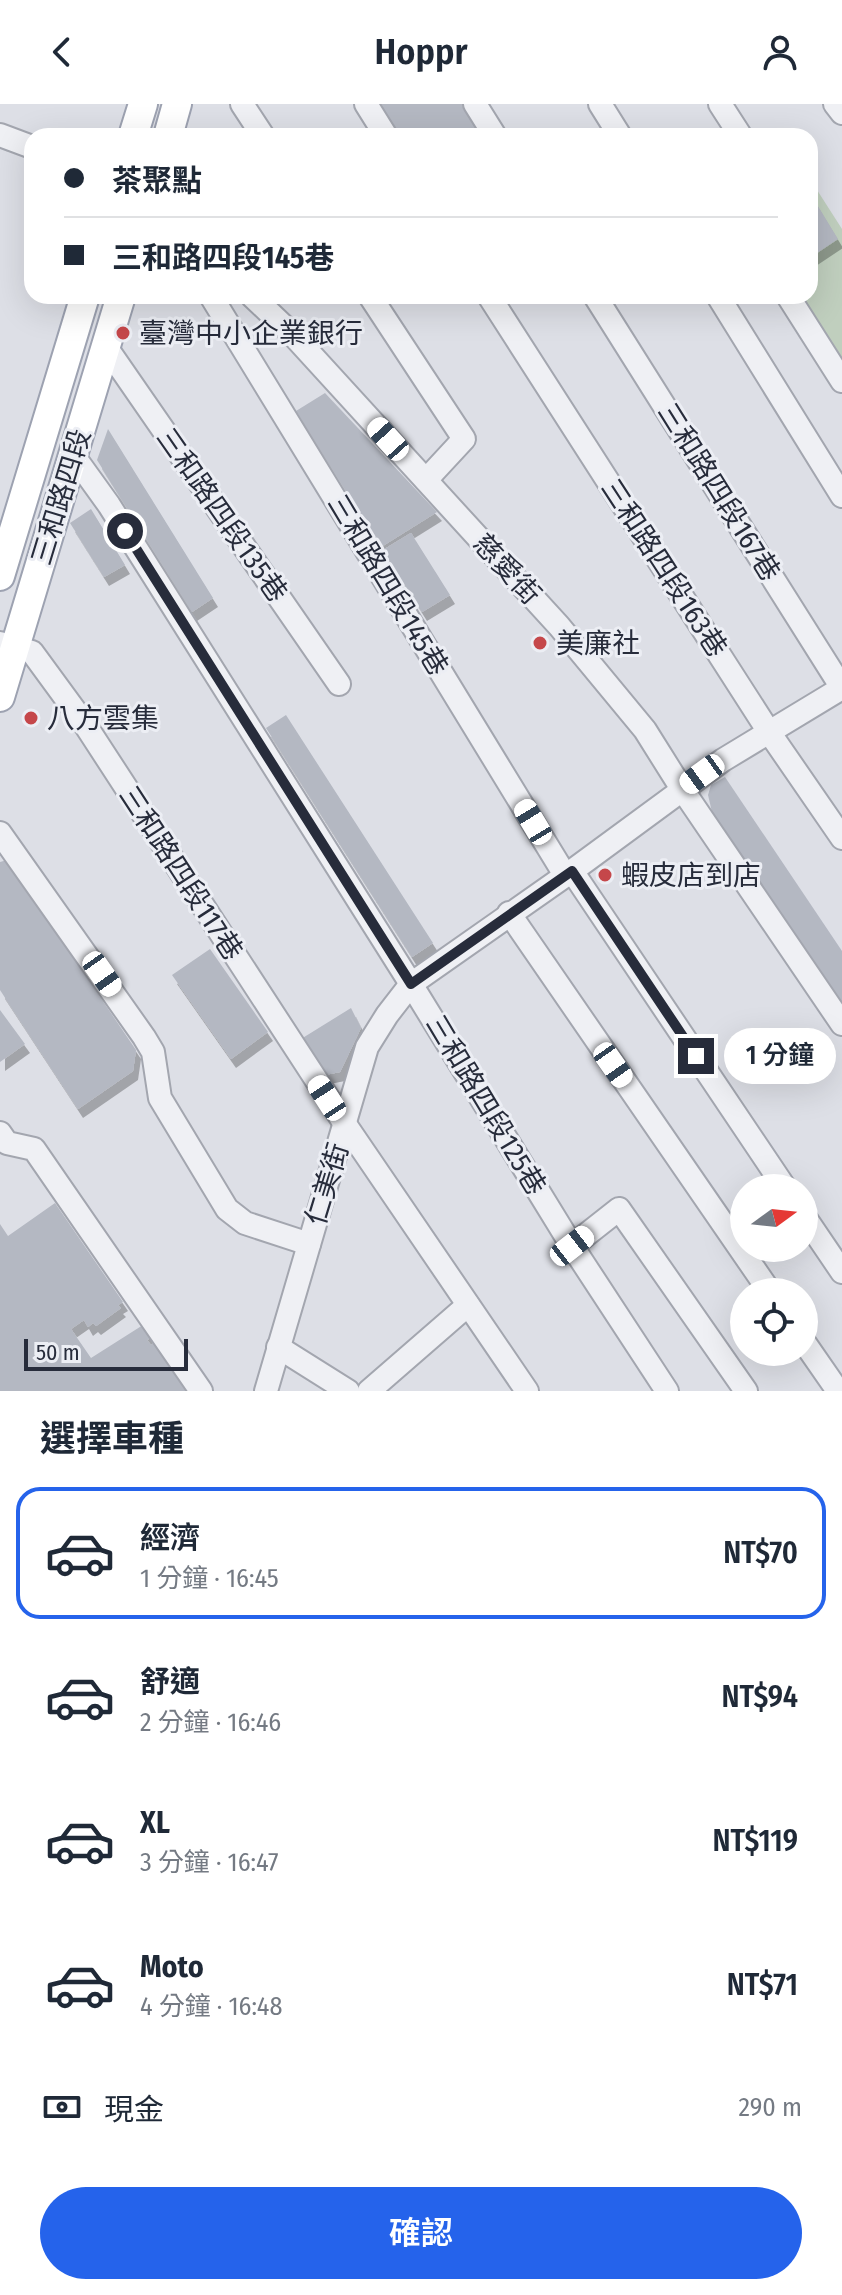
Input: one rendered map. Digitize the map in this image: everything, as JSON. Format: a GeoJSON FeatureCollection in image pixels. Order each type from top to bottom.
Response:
{"type":"FeatureCollection","features":[{"type":"Feature","properties":{"kind":"main road"},"geometry":{"type":"LineString","coordinates":[[136,128],[143,104]]}},
{"type":"Feature","properties":{"kind":"main road"},"geometry":{"type":"LineString","coordinates":[[170,128],[177,104]]}},
{"type":"Feature","properties":{"kind":"main road","name":"三和路四段"},"geometry":{"type":"LineString","coordinates":[[3,555],[82,304]]}},
{"type":"Feature","properties":{"kind":"main road","name":"三和路四段"},"geometry":{"type":"LineString","coordinates":[[0,697],[8,645],[73,455],[119,304]]}},
{"type":"Feature","properties":{"kind":"street"},"geometry":{"type":"LineString","coordinates":[[242,104],[258,128]]}},
{"type":"Feature","properties":{"kind":"street"},"geometry":{"type":"LineString","coordinates":[[366,104],[381,128]]}},
{"type":"Feature","properties":{"kind":"street"},"geometry":{"type":"LineString","coordinates":[[475,104],[490,128]]}},
{"type":"Feature","properties":{"kind":"street"},"geometry":{"type":"LineString","coordinates":[[600,104],[615,128]]}},
{"type":"Feature","properties":{"kind":"street"},"geometry":{"type":"LineString","coordinates":[[720,104],[735,128]]}},
{"type":"Feature","properties":{"kind":"street"},"geometry":{"type":"LineString","coordinates":[[835,104],[842,113]]}},
{"type":"Feature","properties":{"kind":"street"},"geometry":{"type":"LineString","coordinates":[[0,135],[24,144]]}},
{"type":"Feature","properties":{"kind":"street","name":"三和路四段145巷"},"geometry":{"type":"LineString","coordinates":[[216,304],[568,873],[775,1174]]}},
{"type":"Feature","properties":{"kind":"street","name":"慈愛街"},"geometry":{"type":"LineString","coordinates":[[260,304],[294,336],[559,626],[645,730],[842,1024]]}},
{"type":"Feature","properties":{"kind":"street"},"geometry":{"type":"LineString","coordinates":[[375,304],[464,439],[426,480]]}},
{"type":"Feature","properties":{"kind":"street","name":"三和路四段163巷"},"geometry":{"type":"LineString","coordinates":[[494,304],[769,732],[842,838]]}},
{"type":"Feature","properties":{"kind":"street","name":"三和路四段167巷"},"geometry":{"type":"LineString","coordinates":[[600,304],[842,688]]}},
{"type":"Feature","properties":{"kind":"street"},"geometry":{"type":"LineString","coordinates":[[723,304],[842,496]]}},
{"type":"Feature","properties":{"kind":"street"},"geometry":{"type":"LineString","coordinates":[[793,304],[842,381]]}},
{"type":"Feature","properties":{"kind":"street","name":"三和路四段135巷"},"geometry":{"type":"LineString","coordinates":[[106,347],[339,684]]}},
{"type":"Feature","properties":{"kind":"street","name":"三和路四段125巷"},"geometry":{"type":"LineString","coordinates":[[73,455],[109,505],[572,1246],[667,1391]]}},
{"type":"Feature","properties":{"kind":"street","name":"三和路四段117巷"},"geometry":{"type":"LineString","coordinates":[[8,645],[32,652],[84,723],[345,1124],[527,1391]]}},
{"type":"Feature","properties":{"kind":"street","name":"仁美街"},"geometry":{"type":"LineString","coordinates":[[266,1391],[367,1047],[411,984],[723,760],[842,688]]}},
{"type":"Feature","properties":{"kind":"street"},"geometry":{"type":"LineString","coordinates":[[0,833],[144,1037],[153,1052],[160,1098],[227,1209],[245,1223],[309,1244]]}},
{"type":"Feature","properties":{"kind":"street"},"geometry":{"type":"LineString","coordinates":[[509,913],[760,1278]]}},
{"type":"Feature","properties":{"kind":"street"},"geometry":{"type":"LineString","coordinates":[[3,1138],[34,1149],[201,1391]]}},
{"type":"Feature","properties":{"kind":"street"},"geometry":{"type":"LineString","coordinates":[[572,1246],[619,1209],[746,1391]]}},
{"type":"Feature","properties":{"kind":"street"},"geometry":{"type":"LineString","coordinates":[[818,1237],[842,1272]]}},
{"type":"Feature","properties":{"kind":"street"},"geometry":{"type":"LineString","coordinates":[[369,1391],[468,1305]]}},
{"type":"Feature","properties":{"kind":"street"},"geometry":{"type":"LineString","coordinates":[[278,1347],[348,1391]]}},
{"type":"Feature","properties":{"kind":"street"},"geometry":{"type":"LineString","coordinates":[[818,1362],[838,1391]]}},
{"type":"Feature","properties":{"kind":"green space"},"geometry":{"type":"Polygon","coordinates":[[[818,192],[842,229],[842,371],[800,304],[818,304],[818,192]]]}},
{"type":"Feature","properties":{"kind":"building"},"geometry":{"type":"Polygon","coordinates":[[[375,104],[463,104],[478,128],[389,128],[375,104]]]}},
{"type":"Feature","properties":{"kind":"building"},"geometry":{"type":"Polygon","coordinates":[[[818,206],[838,239],[818,252],[818,206]]]}},
{"type":"Feature","properties":{"kind":"building"},"geometry":{"type":"Polygon","coordinates":[[[325,393],[437,512],[381,547],[296,411],[325,393]]]}},
{"type":"Feature","properties":{"kind":"building"},"geometry":{"type":"Polygon","coordinates":[[[108,429],[213,598],[192,612],[97,460],[108,429]]]}},
{"type":"Feature","properties":{"kind":"building"},"geometry":{"type":"Polygon","coordinates":[[[91,509],[125,565],[104,577],[70,523],[91,509]]]}},
{"type":"Feature","properties":{"kind":"building"},"geometry":{"type":"Polygon","coordinates":[[[411,533],[450,595],[422,612],[383,550],[411,533]]]}},
{"type":"Feature","properties":{"kind":"building"},"geometry":{"type":"Polygon","coordinates":[[[286,715],[433,943],[412,957],[266,728],[286,715]]]}},
{"type":"Feature","properties":{"kind":"building"},"geometry":{"type":"Polygon","coordinates":[[[725,777],[842,951],[842,1004],[712,812],[708,795],[711,785],[725,777]]]}},
{"type":"Feature","properties":{"kind":"building"},"geometry":{"type":"Polygon","coordinates":[[[7,860],[136,1050],[133,1071],[78,1109],[0,990],[0,862],[7,860]]]}},
{"type":"Feature","properties":{"kind":"building"},"geometry":{"type":"Polygon","coordinates":[[[210,949],[268,1032],[231,1059],[172,975],[210,949]]]}},
{"type":"Feature","properties":{"kind":"building"},"geometry":{"type":"Polygon","coordinates":[[[351,1008],[361,1028],[340,1072],[325,1075],[301,1039],[351,1008]]]}},
{"type":"Feature","properties":{"kind":"building"},"geometry":{"type":"Polygon","coordinates":[[[0,1010],[25,1044],[0,1062],[0,1010]]]}},
{"type":"Feature","properties":{"kind":"building"},"geometry":{"type":"Polygon","coordinates":[[[55,1203],[123,1302],[118,1305],[121,1308],[96,1326],[93,1323],[88,1327],[84,1320],[71,1329],[91,1358],[143,1325],[151,1338],[147,1340],[151,1345],[157,1339],[194,1391],[0,1391],[0,1224],[8,1236],[55,1203]]]}},
{"type":"Feature","properties":{"kind":"place","name":"臺灣中小企業銀行"},"geometry":{"type":"Point","coordinates":[123,333]}},
{"type":"Feature","properties":{"kind":"place","name":"美廉社"},"geometry":{"type":"Point","coordinates":[540,643]}},
{"type":"Feature","properties":{"kind":"place","name":"八方雲集"},"geometry":{"type":"Point","coordinates":[31,718]}},
{"type":"Feature","properties":{"kind":"place","name":"蝦皮店到店"},"geometry":{"type":"Point","coordinates":[605,875]}},
{"type":"Feature","properties":{"kind":"route"},"geometry":{"type":"LineString","coordinates":[[125,531],[411,984],[572,871],[696,1056]]}}]}
